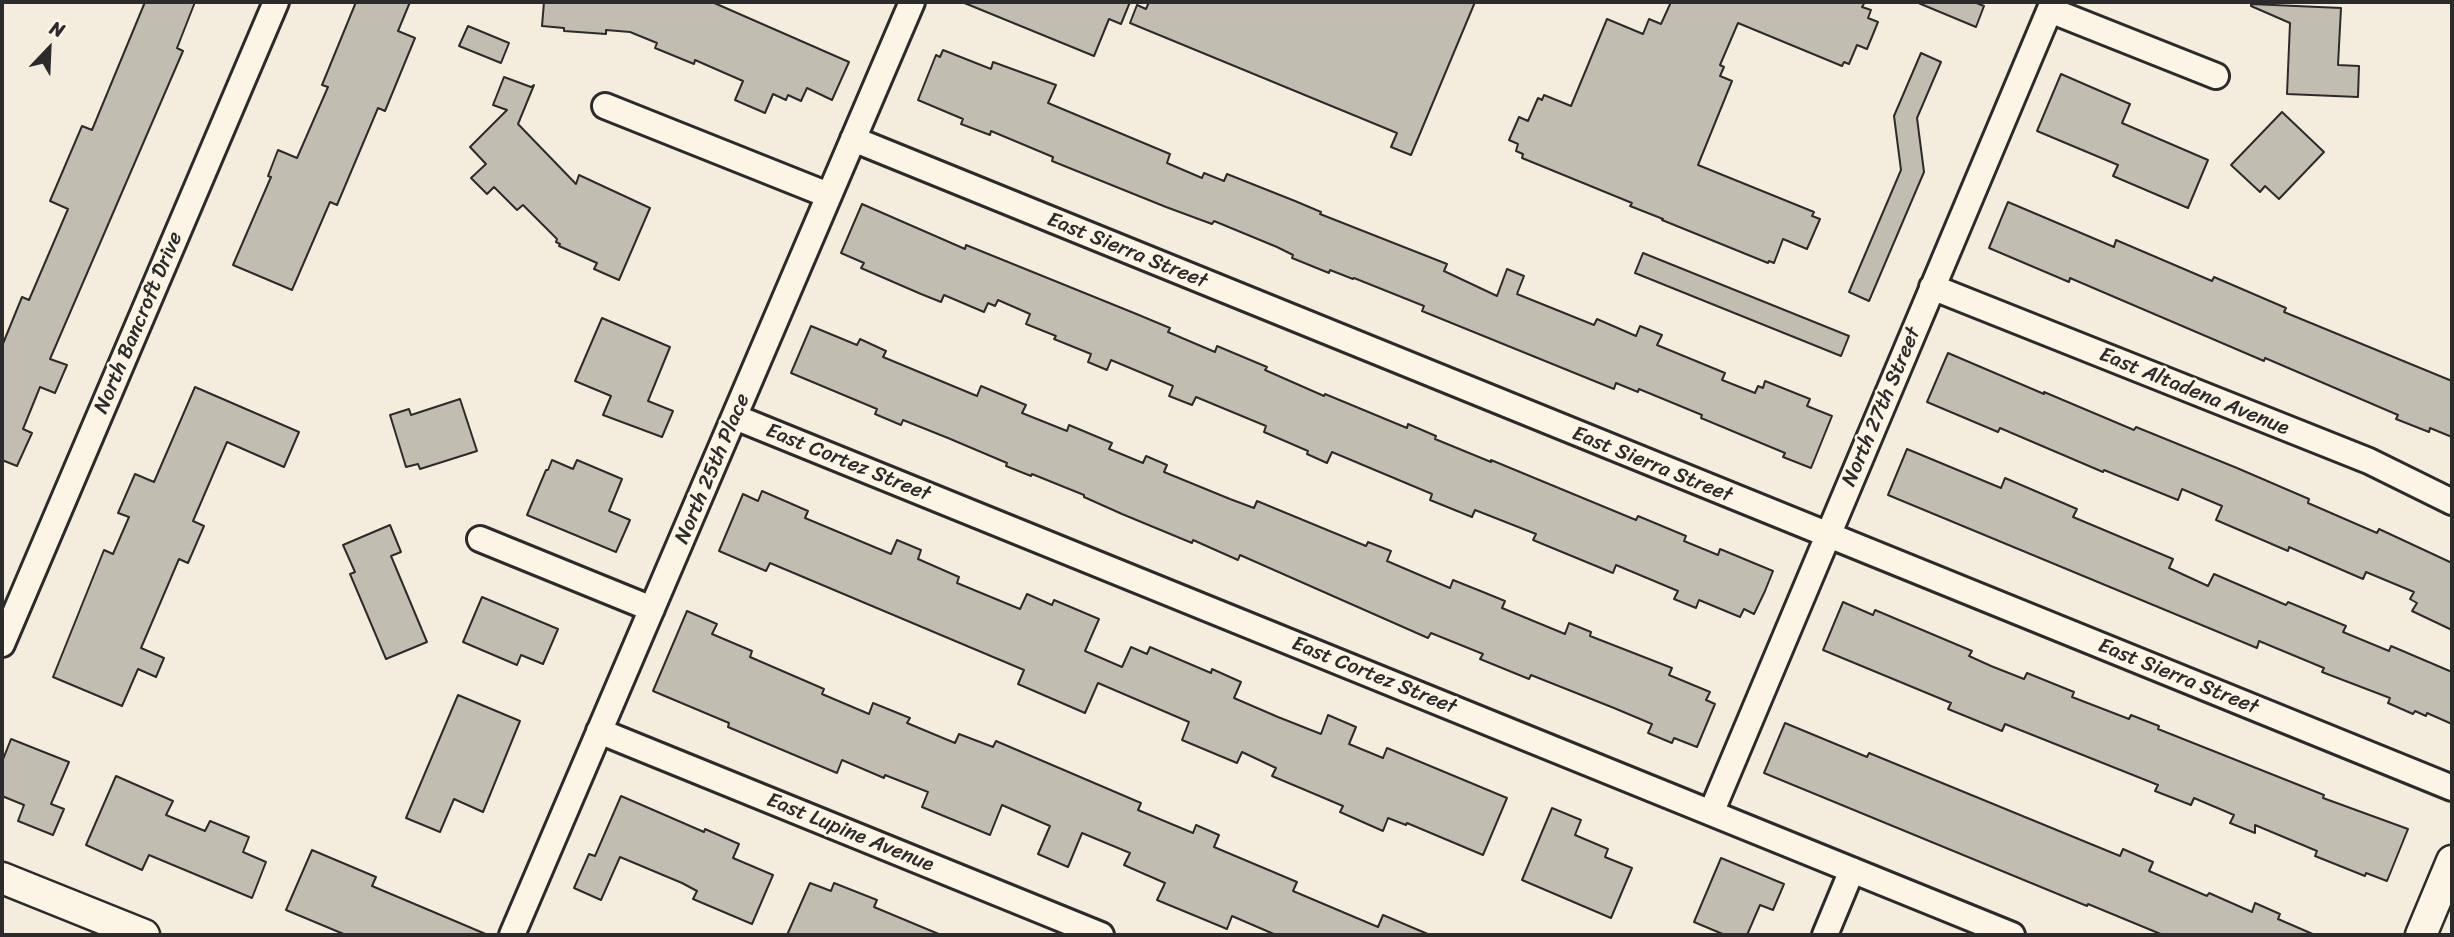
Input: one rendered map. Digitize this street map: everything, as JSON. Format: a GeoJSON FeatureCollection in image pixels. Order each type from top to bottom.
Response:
{"type":"FeatureCollection","features":[{"type":"Feature","properties":{"kind":"street","name":"North Bancroft Drive"},"geometry":{"type":"LineString","coordinates":[[2,644],[276,2]]}},
{"type":"Feature","properties":{"kind":"street","name":"North 25th Place"},"geometry":{"type":"LineString","coordinates":[[512,935],[912,2]]}},
{"type":"Feature","properties":{"kind":"street"},"geometry":{"type":"LineString","coordinates":[[2052,6],[2216,76]]}},
{"type":"Feature","properties":{"kind":"street","name":"North 27th Street"},"geometry":{"type":"LineString","coordinates":[[1711,813],[2052,6]]}},
{"type":"Feature","properties":{"kind":"street"},"geometry":{"type":"LineString","coordinates":[[606,106],[828,195]]}},
{"type":"Feature","properties":{"kind":"street","name":"East Sierra Street"},"geometry":{"type":"LineString","coordinates":[[853,139],[2452,788]]}},
{"type":"Feature","properties":{"kind":"street","name":"East Altadena Avenue"},"geometry":{"type":"LineString","coordinates":[[1932,287],[2369,461],[2452,502]]}},
{"type":"Feature","properties":{"kind":"street","name":"East Cortez Street"},"geometry":{"type":"LineString","coordinates":[[735,417],[2012,935]]}},
{"type":"Feature","properties":{"kind":"street"},"geometry":{"type":"LineString","coordinates":[[480,539],[652,610]]}},
{"type":"Feature","properties":{"kind":"street","name":"East Lupine Avenue"},"geometry":{"type":"LineString","coordinates":[[599,731],[1101,935]]}},
{"type":"Feature","properties":{"kind":"street"},"geometry":{"type":"LineString","coordinates":[[2421,935],[2451,866]]}},
{"type":"Feature","properties":{"kind":"street"},"geometry":{"type":"LineString","coordinates":[[1825,935],[1852,870]]}},
{"type":"Feature","properties":{"kind":"street"},"geometry":{"type":"LineString","coordinates":[[2,878],[144,935]]}},
{"type":"Feature","properties":{"kind":"building"},"geometry":{"type":"Polygon","coordinates":[[[145,2],[195,2],[177,48],[183,51],[50,359],[67,365],[55,393],[40,387],[23,429],[32,433],[17,466],[2,460],[2,346],[22,297],[29,300],[68,209],[50,201],[82,126],[92,130],[145,2]]]}},
{"type":"Feature","properties":{"kind":"building"},"geometry":{"type":"Polygon","coordinates":[[[356,2],[410,2],[398,31],[415,38],[385,111],[378,108],[337,205],[330,202],[292,290],[233,265],[271,177],[268,176],[278,150],[297,158],[328,87],[322,85],[356,2]]]}},
{"type":"Feature","properties":{"kind":"building"},"geometry":{"type":"Polygon","coordinates":[[[544,2],[712,2],[849,62],[832,100],[807,88],[801,101],[788,95],[786,100],[773,94],[765,113],[735,100],[743,81],[695,60],[694,64],[655,48],[657,43],[630,32],[606,30],[606,34],[564,31],[564,28],[542,26],[544,2]]]}},
{"type":"Feature","properties":{"kind":"building"},"geometry":{"type":"Polygon","coordinates":[[[962,2],[1130,2],[1121,24],[1109,19],[1094,56],[962,2]]]}},
{"type":"Feature","properties":{"kind":"building"},"geometry":{"type":"Polygon","coordinates":[[[1149,2],[1475,2],[1411,155],[1391,147],[1397,133],[1130,23],[1137,5],[1146,9],[1149,2]]]}},
{"type":"Feature","properties":{"kind":"building"},"geometry":{"type":"Polygon","coordinates":[[[1671,2],[1865,2],[1862,7],[1871,10],[1868,18],[1878,22],[1867,49],[1857,45],[1849,64],[1844,62],[1842,66],[1738,23],[1720,65],[1724,67],[1720,76],[1732,81],[1698,165],[1814,212],[1812,216],[1820,219],[1807,249],[1783,239],[1774,263],[1768,263],[1522,158],[1523,154],[1516,151],[1518,144],[1509,140],[1519,117],[1528,121],[1538,98],[1542,100],[1544,95],[1571,106],[1607,19],[1643,34],[1649,19],[1661,24],[1671,2]]]}},
{"type":"Feature","properties":{"kind":"building"},"geometry":{"type":"Polygon","coordinates":[[[1916,2],[1974,2],[1984,6],[1976,27],[1916,2]]]}},
{"type":"Feature","properties":{"kind":"building"},"geometry":{"type":"Polygon","coordinates":[[[2251,4],[2341,8],[2338,65],[2359,66],[2358,97],[2287,94],[2290,23],[2251,4]]]}},
{"type":"Feature","properties":{"kind":"building"},"geometry":{"type":"Polygon","coordinates":[[[468,26],[509,43],[501,63],[459,46],[468,26]]]}},
{"type":"Feature","properties":{"kind":"building"},"geometry":{"type":"Polygon","coordinates":[[[943,50],[991,69],[993,62],[1056,85],[1048,103],[1170,154],[1167,163],[1202,178],[1204,173],[1224,181],[1227,174],[1295,201],[1321,212],[1320,214],[1447,264],[1444,271],[1497,296],[1507,269],[1524,276],[1517,294],[1594,325],[1597,319],[1636,336],[1640,326],[1662,335],[1657,345],[1725,373],[1722,380],[1755,393],[1758,386],[1763,388],[1765,381],[1810,399],[1807,406],[1832,416],[1811,468],[1783,457],[1785,453],[1639,389],[1638,392],[1616,383],[1614,389],[1422,311],[1424,306],[1354,278],[1330,270],[1329,273],[1292,258],[1293,255],[1277,247],[1214,221],[1212,224],[1166,207],[1052,161],[1053,157],[991,131],[990,135],[961,124],[963,119],[918,100],[936,55],[940,57],[943,50]]]}},
{"type":"Feature","properties":{"kind":"building"},"geometry":{"type":"Polygon","coordinates":[[[1921,53],[1941,62],[1917,118],[1924,172],[1869,301],[1849,292],[1901,170],[1894,116],[1921,53]]]}},
{"type":"Feature","properties":{"kind":"building"},"geometry":{"type":"Polygon","coordinates":[[[2061,74],[2130,104],[2122,123],[2208,160],[2188,208],[2113,176],[2118,165],[2037,131],[2061,74]]]}},
{"type":"Feature","properties":{"kind":"building"},"geometry":{"type":"Polygon","coordinates":[[[504,77],[531,87],[534,85],[518,124],[576,184],[579,175],[650,208],[619,280],[594,269],[597,263],[559,246],[557,239],[523,205],[517,210],[494,187],[487,194],[471,178],[486,164],[470,147],[507,110],[493,105],[504,77]]]}},
{"type":"Feature","properties":{"kind":"building"},"geometry":{"type":"Polygon","coordinates":[[[2282,112],[2324,152],[2279,199],[2265,186],[2260,192],[2231,165],[2282,112]]]}},
{"type":"Feature","properties":{"kind":"building"},"geometry":{"type":"Polygon","coordinates":[[[2008,202],[2114,247],[2116,240],[2212,281],[2214,277],[2286,308],[2284,312],[2452,381],[2452,437],[2430,428],[2429,432],[2396,419],[2398,415],[2265,358],[2264,361],[2070,278],[2069,282],[1989,248],[2008,202]]]}},
{"type":"Feature","properties":{"kind":"building"},"geometry":{"type":"Polygon","coordinates":[[[862,204],[965,249],[966,245],[1170,328],[1168,332],[1215,352],[1217,346],[1267,367],[1265,370],[1324,396],[1325,394],[1407,428],[1408,424],[1436,436],[1435,439],[1636,520],[1638,516],[1686,536],[1684,541],[1718,555],[1720,549],[1773,571],[1765,591],[1754,614],[1744,609],[1740,617],[1699,600],[1696,608],[1674,599],[1678,591],[1616,565],[1613,573],[1533,540],[1536,534],[1475,510],[1472,517],[1430,500],[1432,494],[1332,452],[1327,463],[1307,454],[1308,451],[1264,432],[1266,426],[1196,397],[1192,405],[1169,396],[1173,386],[1111,360],[1107,370],[1088,362],[1091,354],[1026,324],[1030,314],[998,300],[995,306],[988,303],[984,312],[944,295],[941,302],[921,294],[861,268],[864,263],[841,253],[862,204]]]}},
{"type":"Feature","properties":{"kind":"building"},"geometry":{"type":"Polygon","coordinates":[[[1643,253],[1849,336],[1841,356],[1635,273],[1643,253]]]}},
{"type":"Feature","properties":{"kind":"building"},"geometry":{"type":"Polygon","coordinates":[[[602,318],[670,347],[648,401],[673,411],[662,437],[603,415],[611,396],[575,381],[602,318]]]}},
{"type":"Feature","properties":{"kind":"building"},"geometry":{"type":"Polygon","coordinates":[[[811,326],[857,345],[860,339],[886,351],[883,357],[977,396],[981,386],[1026,405],[1022,413],[1067,431],[1069,425],[1112,443],[1109,449],[1143,463],[1146,456],[1167,465],[1164,472],[1230,499],[1254,508],[1257,501],[1366,546],[1368,542],[1391,551],[1387,561],[1450,588],[1453,580],[1505,601],[1502,608],[1565,634],[1569,623],[1591,632],[1590,636],[1672,668],[1669,675],[1710,692],[1706,700],[1715,704],[1697,747],[1674,738],[1672,743],[1648,733],[1652,724],[1531,675],[1529,679],[1480,659],[1483,654],[1431,633],[1428,638],[1240,555],[1238,560],[1193,540],[1192,543],[1084,495],[1006,466],[1007,463],[948,438],[903,420],[901,425],[875,414],[877,409],[791,373],[811,326]]]}},
{"type":"Feature","properties":{"kind":"building"},"geometry":{"type":"Polygon","coordinates":[[[1948,353],[2134,430],[2136,427],[2237,468],[2309,499],[2308,503],[2377,533],[2379,529],[2452,563],[2452,630],[2412,611],[2417,603],[2410,599],[2414,592],[2366,572],[2363,579],[2289,547],[2288,551],[2216,520],[2222,506],[2182,489],[2178,500],[2104,470],[2103,472],[2000,428],[1998,432],[1927,402],[1948,353]]]}},
{"type":"Feature","properties":{"kind":"building"},"geometry":{"type":"Polygon","coordinates":[[[195,387],[299,432],[284,467],[227,442],[193,521],[204,526],[188,563],[179,559],[141,648],[164,658],[156,677],[138,669],[122,706],[53,677],[104,550],[113,554],[129,517],[118,513],[135,474],[154,482],[195,387]]]}},
{"type":"Feature","properties":{"kind":"building"},"geometry":{"type":"Polygon","coordinates":[[[460,399],[477,451],[420,469],[418,464],[406,467],[390,415],[409,409],[411,415],[460,399]]]}},
{"type":"Feature","properties":{"kind":"building"},"geometry":{"type":"Polygon","coordinates":[[[1907,449],[2001,488],[2005,478],[2077,509],[2073,517],[2173,559],[2169,568],[2208,586],[2214,574],[2286,605],[2288,602],[2346,626],[2343,632],[2389,651],[2391,646],[2452,672],[2452,724],[2427,713],[2426,716],[2415,711],[2413,714],[2388,703],[2390,698],[2322,672],[2324,668],[2259,641],[2257,648],[1888,495],[1907,449]]]}},
{"type":"Feature","properties":{"kind":"building"},"geometry":{"type":"Polygon","coordinates":[[[552,460],[573,469],[577,460],[622,479],[609,511],[630,520],[616,552],[527,515],[552,460]]]}},
{"type":"Feature","properties":{"kind":"building"},"geometry":{"type":"Polygon","coordinates":[[[762,491],[808,511],[805,518],[891,554],[897,540],[921,550],[918,559],[959,577],[957,583],[1020,609],[1027,594],[1052,605],[1054,600],[1099,619],[1085,651],[1122,667],[1131,647],[1147,654],[1150,647],[1211,673],[1212,669],[1241,682],[1234,698],[1278,717],[1321,734],[1328,715],[1356,727],[1349,744],[1383,758],[1387,748],[1507,798],[1483,855],[1407,823],[1406,825],[1388,818],[1383,831],[1340,812],[1343,806],[1272,776],[1276,768],[1242,752],[1237,763],[1182,740],[1189,722],[1098,683],[1085,713],[1018,684],[1024,670],[770,563],[766,571],[719,551],[743,494],[758,501],[762,491]]]}},
{"type":"Feature","properties":{"kind":"building"},"geometry":{"type":"Polygon","coordinates":[[[390,525],[401,552],[391,556],[427,642],[386,659],[350,574],[355,572],[343,545],[390,525]]]}},
{"type":"Feature","properties":{"kind":"building"},"geometry":{"type":"Polygon","coordinates":[[[482,597],[558,629],[543,664],[521,655],[517,665],[463,642],[482,597]]]}},
{"type":"Feature","properties":{"kind":"building"},"geometry":{"type":"Polygon","coordinates":[[[1843,602],[1873,615],[1875,610],[1972,651],[1969,656],[1991,666],[2024,679],[2027,673],[2074,692],[2072,697],[2129,719],[2131,715],[2159,726],[2158,729],[2324,795],[2323,798],[2408,829],[2387,881],[2366,873],[2365,876],[2315,856],[2317,851],[2255,825],[2255,833],[2230,823],[2234,815],[2194,798],[2191,805],[2155,791],[2158,785],[2005,724],[2002,731],[1948,709],[1951,703],[1823,650],[1843,602]]]}},
{"type":"Feature","properties":{"kind":"building"},"geometry":{"type":"Polygon","coordinates":[[[687,611],[717,624],[712,634],[752,651],[750,657],[824,689],[822,694],[869,714],[873,703],[910,718],[907,723],[955,743],[959,734],[993,747],[996,741],[1141,803],[1138,810],[1193,833],[1196,825],[1219,835],[1214,847],[1297,882],[1293,891],[1378,927],[1383,915],[1430,935],[1276,935],[1232,916],[1227,929],[1157,900],[1165,883],[1124,865],[1130,853],[1082,833],[1068,867],[1038,854],[1050,826],[1002,805],[990,835],[922,807],[928,792],[885,775],[884,778],[842,760],[837,773],[728,727],[729,723],[653,691],[687,611]]]}},
{"type":"Feature","properties":{"kind":"building"},"geometry":{"type":"Polygon","coordinates":[[[458,695],[520,721],[483,812],[454,799],[440,832],[406,818],[458,695]]]}},
{"type":"Feature","properties":{"kind":"building"},"geometry":{"type":"Polygon","coordinates":[[[1785,723],[1867,757],[1869,753],[2120,856],[2123,849],[2153,862],[2149,871],[2252,912],[2255,903],[2280,914],[2278,919],[2315,935],[2163,935],[2088,904],[2087,906],[1764,773],[1785,723]]]}},
{"type":"Feature","properties":{"kind":"building"},"geometry":{"type":"Polygon","coordinates":[[[11,739],[69,762],[51,804],[64,809],[53,835],[18,821],[24,805],[2,796],[2,762],[11,739]]]}},
{"type":"Feature","properties":{"kind":"building"},"geometry":{"type":"Polygon","coordinates":[[[116,776],[173,801],[166,815],[205,831],[210,821],[249,837],[243,852],[266,862],[252,898],[149,855],[142,870],[86,845],[116,776]]]}},
{"type":"Feature","properties":{"kind":"building"},"geometry":{"type":"Polygon","coordinates":[[[621,796],[739,844],[733,858],[773,875],[752,924],[693,899],[697,891],[682,883],[620,857],[601,900],[574,888],[589,854],[595,856],[621,796]]]}},
{"type":"Feature","properties":{"kind":"building"},"geometry":{"type":"Polygon","coordinates":[[[1552,808],[1581,820],[1575,835],[1608,849],[1605,857],[1632,868],[1611,918],[1522,880],[1552,808]]]}},
{"type":"Feature","properties":{"kind":"building"},"geometry":{"type":"Polygon","coordinates":[[[312,850],[376,877],[372,886],[488,935],[346,935],[286,910],[312,850]]]}},
{"type":"Feature","properties":{"kind":"building"},"geometry":{"type":"Polygon","coordinates":[[[1721,858],[1784,884],[1773,910],[1760,905],[1747,935],[1725,935],[1694,922],[1721,858]]]}},
{"type":"Feature","properties":{"kind":"building"},"geometry":{"type":"Polygon","coordinates":[[[810,883],[831,891],[834,883],[877,900],[874,907],[941,935],[787,935],[810,883]]]}}]}
